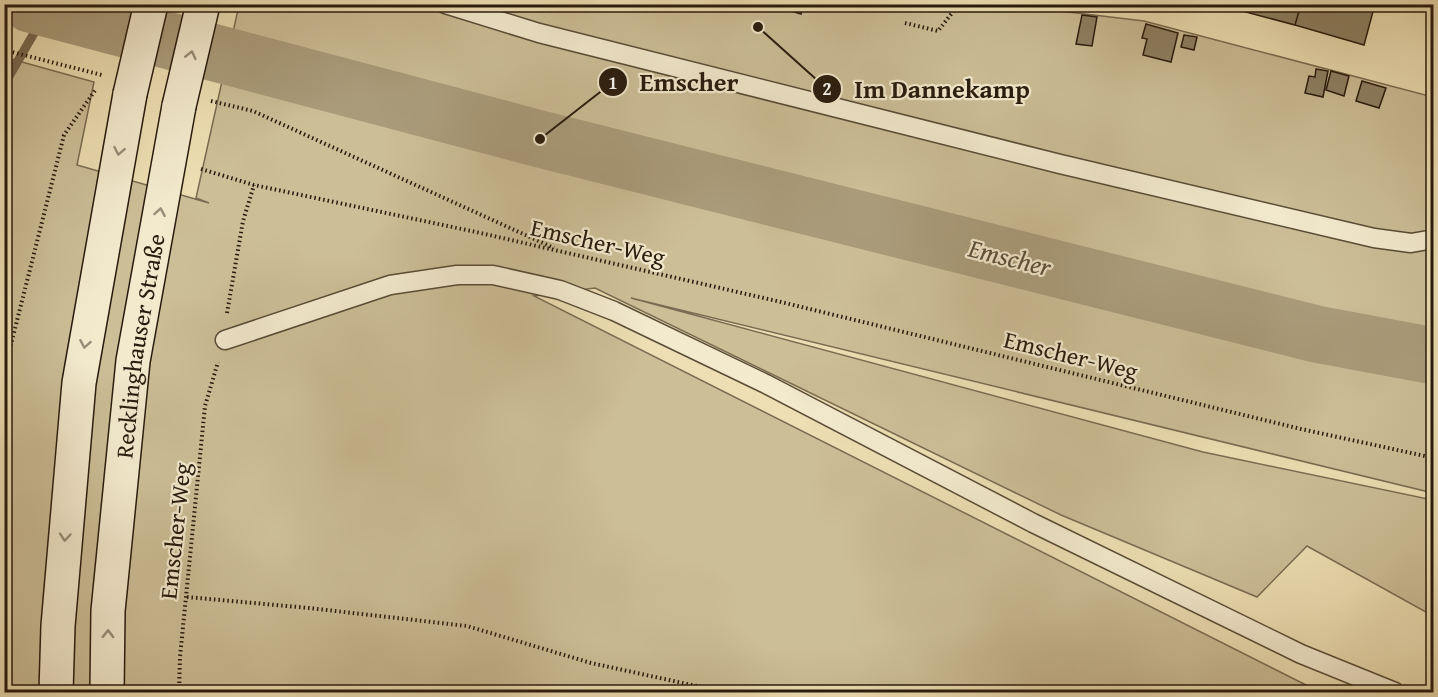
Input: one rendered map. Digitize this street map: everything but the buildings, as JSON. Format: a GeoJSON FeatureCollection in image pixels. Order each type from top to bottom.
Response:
{"type":"FeatureCollection","features":[{"type":"Feature","properties":{"kind":"main road"},"geometry":{"type":"LineString","coordinates":[[56,693],[58,626],[79,382],[118,85],[152,4]]}},
{"type":"Feature","properties":{"kind":"main road","name":"Recklinghauser Straße"},"geometry":{"type":"LineString","coordinates":[[107,693],[108,610],[133,361],[179,106],[203,4]]}},
{"type":"Feature","properties":{"kind":"lane"},"geometry":{"type":"LineString","coordinates":[[445,4],[539,33],[1072,167],[1374,238],[1411,243],[1434,239]]}},
{"type":"Feature","properties":{"kind":"lane"},"geometry":{"type":"LineString","coordinates":[[225,340],[390,285],[457,275],[493,275],[560,290],[614,311],[766,384],[1033,523],[1301,654],[1395,693]]}},
{"type":"Feature","properties":{"kind":"path"},"geometry":{"type":"LineString","coordinates":[[675,4],[704,10],[712,4]]}},
{"type":"Feature","properties":{"kind":"path"},"geometry":{"type":"LineString","coordinates":[[905,23],[938,31],[959,4]]}},
{"type":"Feature","properties":{"kind":"path"},"geometry":{"type":"LineString","coordinates":[[4,50],[59,64],[118,85]]}},
{"type":"Feature","properties":{"kind":"path"},"geometry":{"type":"LineString","coordinates":[[4,372],[64,135],[97,88]]}},
{"type":"Feature","properties":{"kind":"path"},"geometry":{"type":"LineString","coordinates":[[217,102],[253,111],[563,252]]}},
{"type":"Feature","properties":{"kind":"path"},"geometry":{"type":"LineString","coordinates":[[203,169],[255,185]]}},
{"type":"Feature","properties":{"kind":"path","name":"Emscher-Weg"},"geometry":{"type":"LineString","coordinates":[[179,693],[180,657],[206,406],[225,340],[234,264],[255,185],[777,301],[1301,429],[1434,458]]}},
{"type":"Feature","properties":{"kind":"path"},"geometry":{"type":"LineString","coordinates":[[187,597],[467,626],[591,663],[724,693]]}},
{"type":"Feature","properties":{"kind":"shaded area"},"geometry":{"type":"Polygon","coordinates":[[[239,5],[1009,5],[1144,21],[1433,97],[1433,493],[631,298],[1203,452],[1433,500],[1433,616],[1307,546],[1257,597],[1061,515],[595,288],[534,296],[1320,692],[5,692],[4,57],[94,82],[77,165],[209,203],[196,198],[239,5]]]}},
{"type":"Feature","properties":{"kind":"waterway","name":"Emscher"},"geometry":{"type":"LineString","coordinates":[[30,4],[540,139],[1316,334],[1434,356]]}},
{"type":"Feature","properties":{"kind":"waterway"},"geometry":{"type":"LineString","coordinates":[[4,85],[48,9]]}},
{"type":"Feature","properties":{"kind":"place","name":"Im Dannekamp"},"geometry":{"type":"Point","coordinates":[758,27]}},
{"type":"Feature","properties":{"kind":"place","name":"Emscher"},"geometry":{"type":"Point","coordinates":[540,139]}}]}
